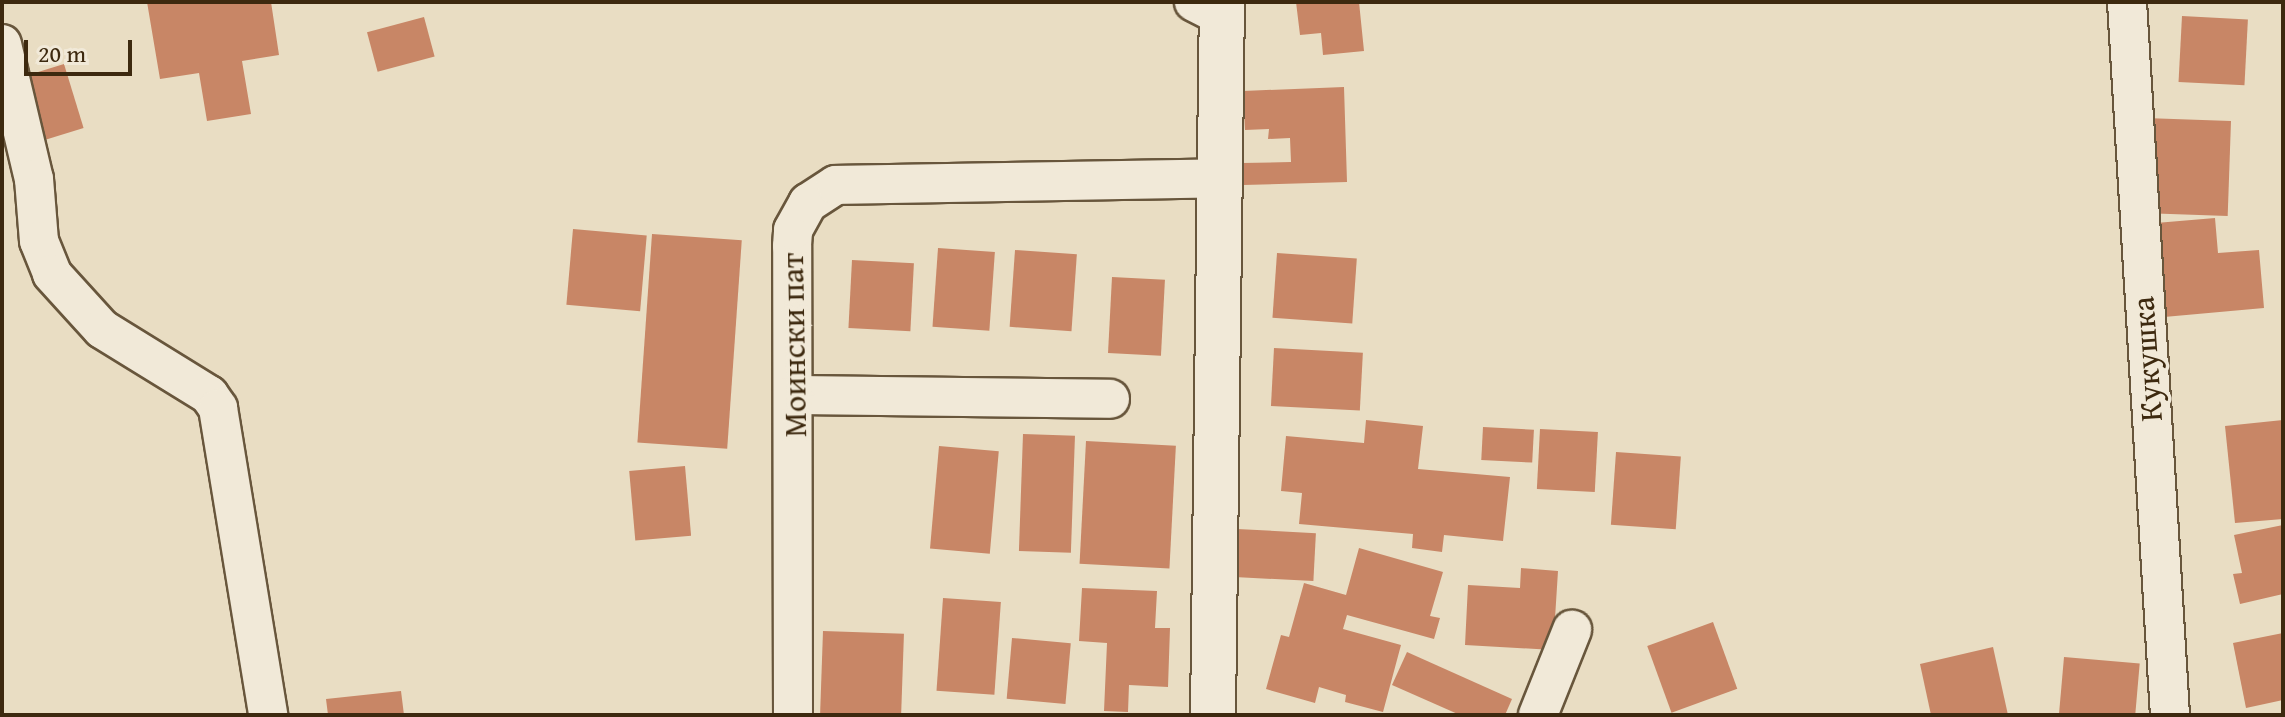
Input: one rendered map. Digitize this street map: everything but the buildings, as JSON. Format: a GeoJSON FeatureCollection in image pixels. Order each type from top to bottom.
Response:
{"type":"FeatureCollection","features":[{"type":"Feature","properties":{"kind":"main road"},"geometry":{"type":"LineString","coordinates":[[1213,7],[1219,178],[1213,715]]}},
{"type":"Feature","properties":{"kind":"street","name":"Кукушка"},"geometry":{"type":"LineString","coordinates":[[2127,2],[2170,715]]}},
{"type":"Feature","properties":{"kind":"street"},"geometry":{"type":"LineString","coordinates":[[2,44],[34,179],[39,241],[52,274],[102,329],[209,395],[218,408],[268,715]]}},
{"type":"Feature","properties":{"kind":"street","name":"Моински пат"},"geometry":{"type":"LineString","coordinates":[[793,715],[796,395],[793,230],[808,203],[828,189],[1219,178]]}},
{"type":"Feature","properties":{"kind":"street"},"geometry":{"type":"LineString","coordinates":[[796,395],[1110,399]]}},
{"type":"Feature","properties":{"kind":"street"},"geometry":{"type":"LineString","coordinates":[[1538,715],[1572,630]]}}]}
